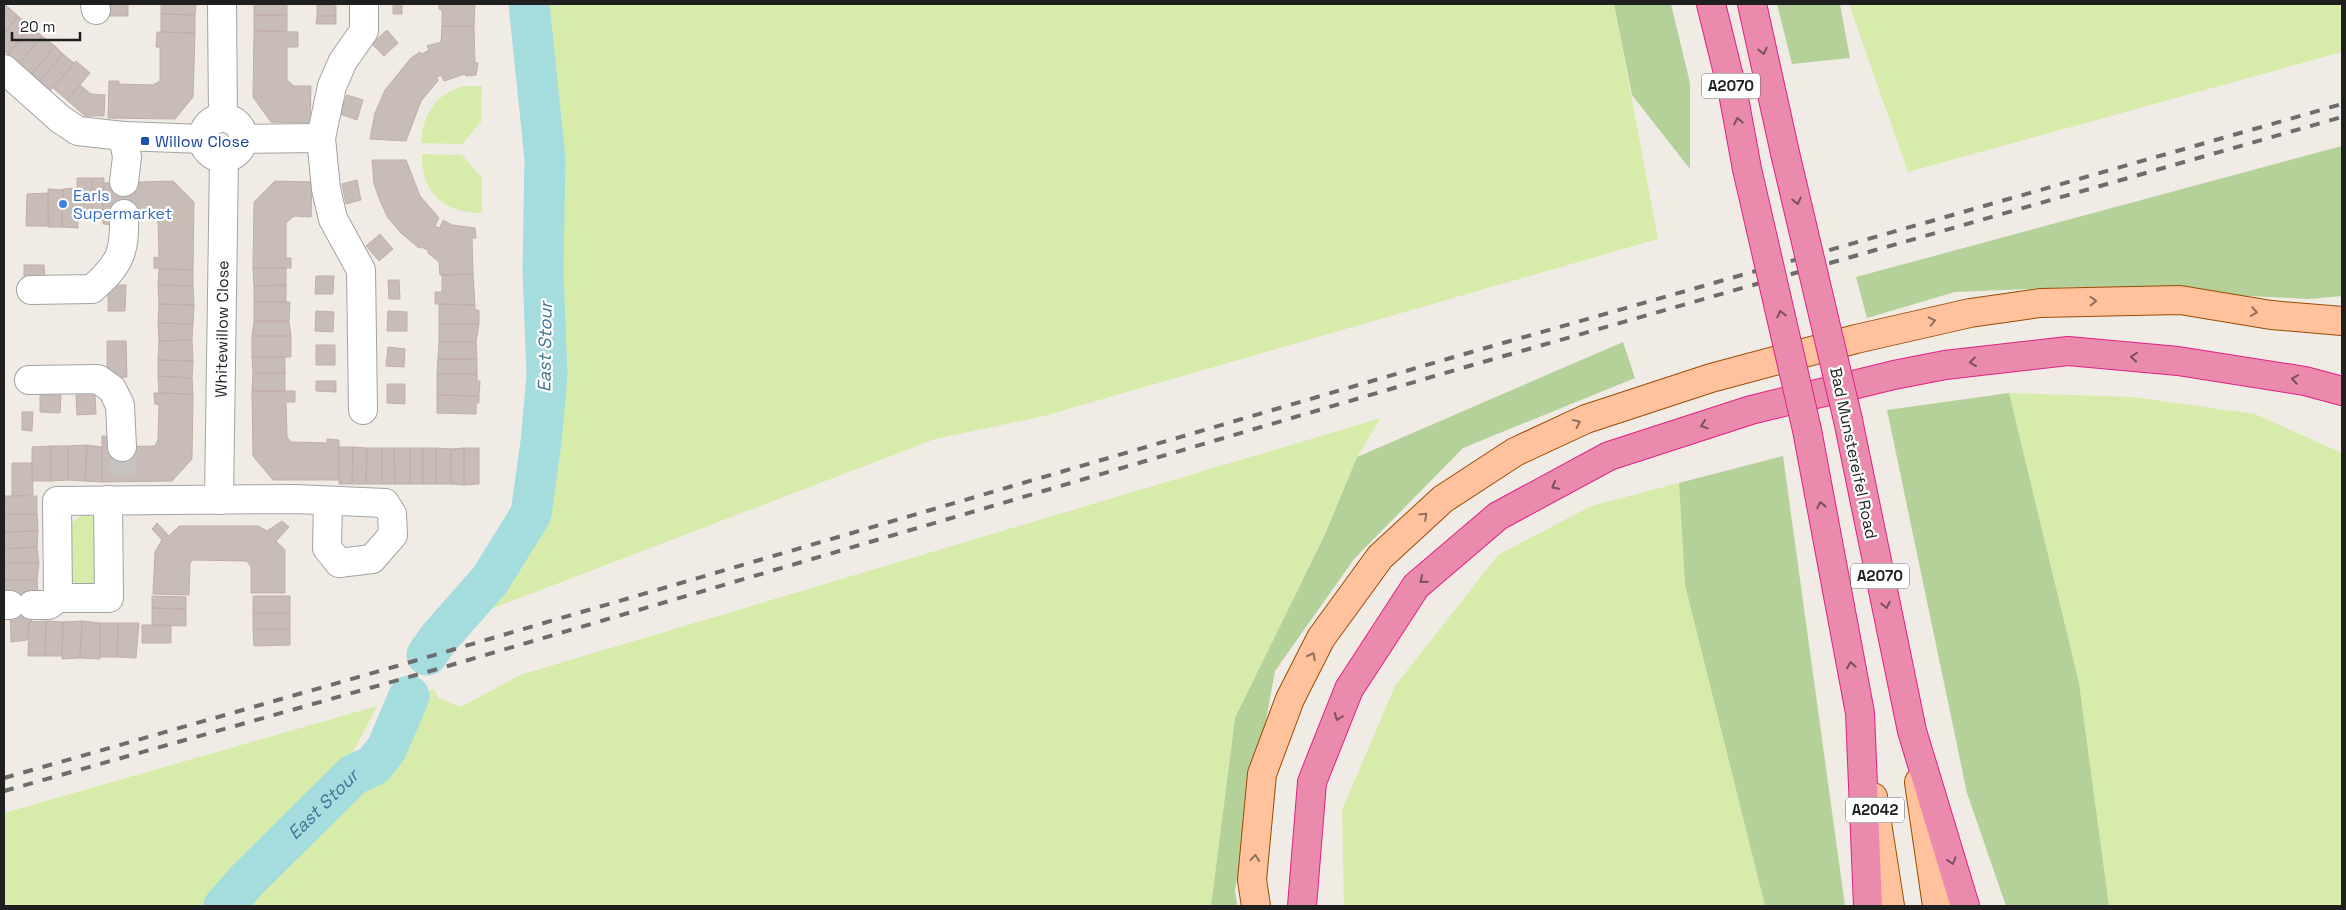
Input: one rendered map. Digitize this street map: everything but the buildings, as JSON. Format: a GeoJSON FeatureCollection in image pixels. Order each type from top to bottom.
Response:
{"type":"FeatureCollection","features":[{"type":"Feature","properties":{"kind":"highway","name":"A2070"},"geometry":{"type":"LineString","coordinates":[[1711,4],[1733,93],[1747,169],[1807,430],[1860,713]]}},
{"type":"Feature","properties":{"kind":"highway","name":"Bad Munstereifel Road"},"geometry":{"type":"LineString","coordinates":[[1752,4],[1848,420],[1912,731]]}},
{"type":"Feature","properties":{"kind":"highway"},"geometry":{"type":"LineString","coordinates":[[1302,906],[1312,782],[1349,689],[1416,586],[1498,516],[1609,456],[1751,410],[1894,375],[1945,365],[2068,351],[2178,361],[2306,381],[2342,391]]}},
{"type":"Feature","properties":{"kind":"highway"},"geometry":{"type":"LineString","coordinates":[[1860,713],[1868,906]]}},
{"type":"Feature","properties":{"kind":"highway"},"geometry":{"type":"LineString","coordinates":[[1912,731],[1965,906]]}},
{"type":"Feature","properties":{"kind":"main road"},"geometry":{"type":"LineString","coordinates":[[1256,906],[1252,880],[1262,774],[1290,699],[1321,638],[1387,551],[1443,499],[1515,452],[1586,419],[1711,378],[1856,339],[1970,313],[2040,303],[2180,300],[2271,315],[2342,321]]}},
{"type":"Feature","properties":{"kind":"main road","name":"A2042"},"geometry":{"type":"LineString","coordinates":[[1860,713],[1890,906]]}},
{"type":"Feature","properties":{"kind":"main road","name":"Bad Munstereifel Road"},"geometry":{"type":"LineString","coordinates":[[1912,731],[1936,906]]}},
{"type":"Feature","properties":{"kind":"street"},"geometry":{"type":"LineString","coordinates":[[222,4],[223,118]]}},
{"type":"Feature","properties":{"kind":"street"},"geometry":{"type":"LineString","coordinates":[[363,410],[361,270],[333,219],[326,189],[321,138],[332,86],[343,61],[364,32],[364,4]]}},
{"type":"Feature","properties":{"kind":"street"},"geometry":{"type":"LineString","coordinates":[[4,69],[60,119],[78,130],[123,136],[203,139]]}},
{"type":"Feature","properties":{"kind":"street"},"geometry":{"type":"LineString","coordinates":[[223,118],[240,126],[243,139],[239,150],[224,158],[212,154],[204,145],[203,139],[206,126],[211,121],[223,118]]}},
{"type":"Feature","properties":{"kind":"street"},"geometry":{"type":"LineString","coordinates":[[123,136],[127,158],[124,182]]}},
{"type":"Feature","properties":{"kind":"street"},"geometry":{"type":"LineString","coordinates":[[243,139],[321,138]]}},
{"type":"Feature","properties":{"kind":"street","name":"Whitewillow Close"},"geometry":{"type":"LineString","coordinates":[[219,500],[224,158]]}},
{"type":"Feature","properties":{"kind":"street"},"geometry":{"type":"LineString","coordinates":[[31,290],[92,289],[112,271],[120,258],[125,233],[124,214]]}},
{"type":"Feature","properties":{"kind":"street"},"geometry":{"type":"LineString","coordinates":[[29,380],[98,379],[112,389],[120,405],[122,447]]}},
{"type":"Feature","properties":{"kind":"street"},"geometry":{"type":"LineString","coordinates":[[15,605],[49,605],[58,598],[109,598],[118,494]]}},
{"type":"Feature","properties":{"kind":"street"},"geometry":{"type":"LineString","coordinates":[[58,598],[57,501],[118,494],[219,500],[328,502]]}},
{"type":"Feature","properties":{"kind":"green space"},"geometry":{"type":"Polygon","coordinates":[[[540,4],[1614,4],[1658,239],[1044,416],[935,439],[491,609],[557,472],[552,65],[540,4]]]}},
{"type":"Feature","properties":{"kind":"green space"},"geometry":{"type":"Polygon","coordinates":[[[1614,4],[1671,4],[1690,83],[1690,169],[1632,95],[1614,4]]]}},
{"type":"Feature","properties":{"kind":"green space"},"geometry":{"type":"Polygon","coordinates":[[[1777,4],[1840,4],[1850,58],[1792,64],[1777,4]]]}},
{"type":"Feature","properties":{"kind":"green space"},"geometry":{"type":"Polygon","coordinates":[[[1849,4],[2342,4],[2342,52],[1908,172],[1849,4]]]}},
{"type":"Feature","properties":{"kind":"green space"},"geometry":{"type":"Polygon","coordinates":[[[463,86],[482,86],[481,122],[462,144],[421,143],[424,124],[432,107],[444,95],[463,86]]]}},
{"type":"Feature","properties":{"kind":"green space"},"geometry":{"type":"Polygon","coordinates":[[[2342,146],[2342,296],[2309,299],[2077,287],[1955,292],[1867,318],[1856,277],[2342,146]]]}},
{"type":"Feature","properties":{"kind":"green space"},"geometry":{"type":"Polygon","coordinates":[[[422,154],[462,155],[482,178],[482,213],[456,209],[437,198],[426,180],[422,154]]]}},
{"type":"Feature","properties":{"kind":"green space"},"geometry":{"type":"Polygon","coordinates":[[[1623,342],[1635,378],[1463,448],[1354,559],[1275,671],[1235,890],[1237,906],[1211,906],[1235,718],[1325,534],[1357,457],[1623,342]]]}},
{"type":"Feature","properties":{"kind":"green space"},"geometry":{"type":"Polygon","coordinates":[[[2009,393],[2133,397],[2255,414],[2342,453],[2342,906],[2109,906],[2079,683],[2009,393]]]}},
{"type":"Feature","properties":{"kind":"green space"},"geometry":{"type":"Polygon","coordinates":[[[2009,393],[2079,683],[2109,906],[2006,906],[1967,793],[1887,410],[2009,393]]]}},
{"type":"Feature","properties":{"kind":"green space"},"geometry":{"type":"Polygon","coordinates":[[[1381,418],[1357,457],[1325,533],[1235,718],[1211,906],[234,906],[353,789],[378,774],[402,735],[422,693],[434,689],[438,698],[461,707],[520,675],[1381,418]]]}},
{"type":"Feature","properties":{"kind":"green space"},"geometry":{"type":"Polygon","coordinates":[[[1783,456],[1845,906],[1765,906],[1685,585],[1679,483],[1783,456]]]}},
{"type":"Feature","properties":{"kind":"green space"},"geometry":{"type":"Polygon","coordinates":[[[1679,483],[1685,585],[1765,906],[1344,906],[1342,810],[1395,686],[1498,555],[1591,506],[1679,483]]]}},
{"type":"Feature","properties":{"kind":"green space"},"geometry":{"type":"Polygon","coordinates":[[[84,513],[100,520],[99,586],[75,588],[70,581],[69,529],[71,523],[84,513]]]}},
{"type":"Feature","properties":{"kind":"green space"},"geometry":{"type":"Polygon","coordinates":[[[377,706],[352,754],[201,906],[4,906],[4,813],[377,706]]]}},
{"type":"Feature","properties":{"kind":"waterway","name":"East Stour"},"geometry":{"type":"LineString","coordinates":[[427,655],[438,639],[490,580],[531,514],[541,442],[547,376],[543,270],[545,159],[529,4]]}},
{"type":"Feature","properties":{"kind":"waterway","name":"East Stour"},"geometry":{"type":"LineString","coordinates":[[224,906],[248,879],[353,775],[374,765],[387,748],[409,696]]}},
{"type":"Feature","properties":{"kind":"tunnel"},"geometry":{"type":"LineString","coordinates":[[122,447],[123,481]]}},
{"type":"Feature","properties":{"kind":"railway"},"geometry":{"type":"LineString","coordinates":[[4,778],[390,668],[1454,357],[2342,104]]}},
{"type":"Feature","properties":{"kind":"railway"},"geometry":{"type":"LineString","coordinates":[[4,791],[448,666],[1462,368],[2342,117]]}},
{"type":"Feature","properties":{"kind":"place","name":"Willow Close"},"geometry":{"type":"Point","coordinates":[145,141]}},
{"type":"Feature","properties":{"kind":"place","name":"Earls Supermarket"},"geometry":{"type":"Point","coordinates":[63,204]}}]}
